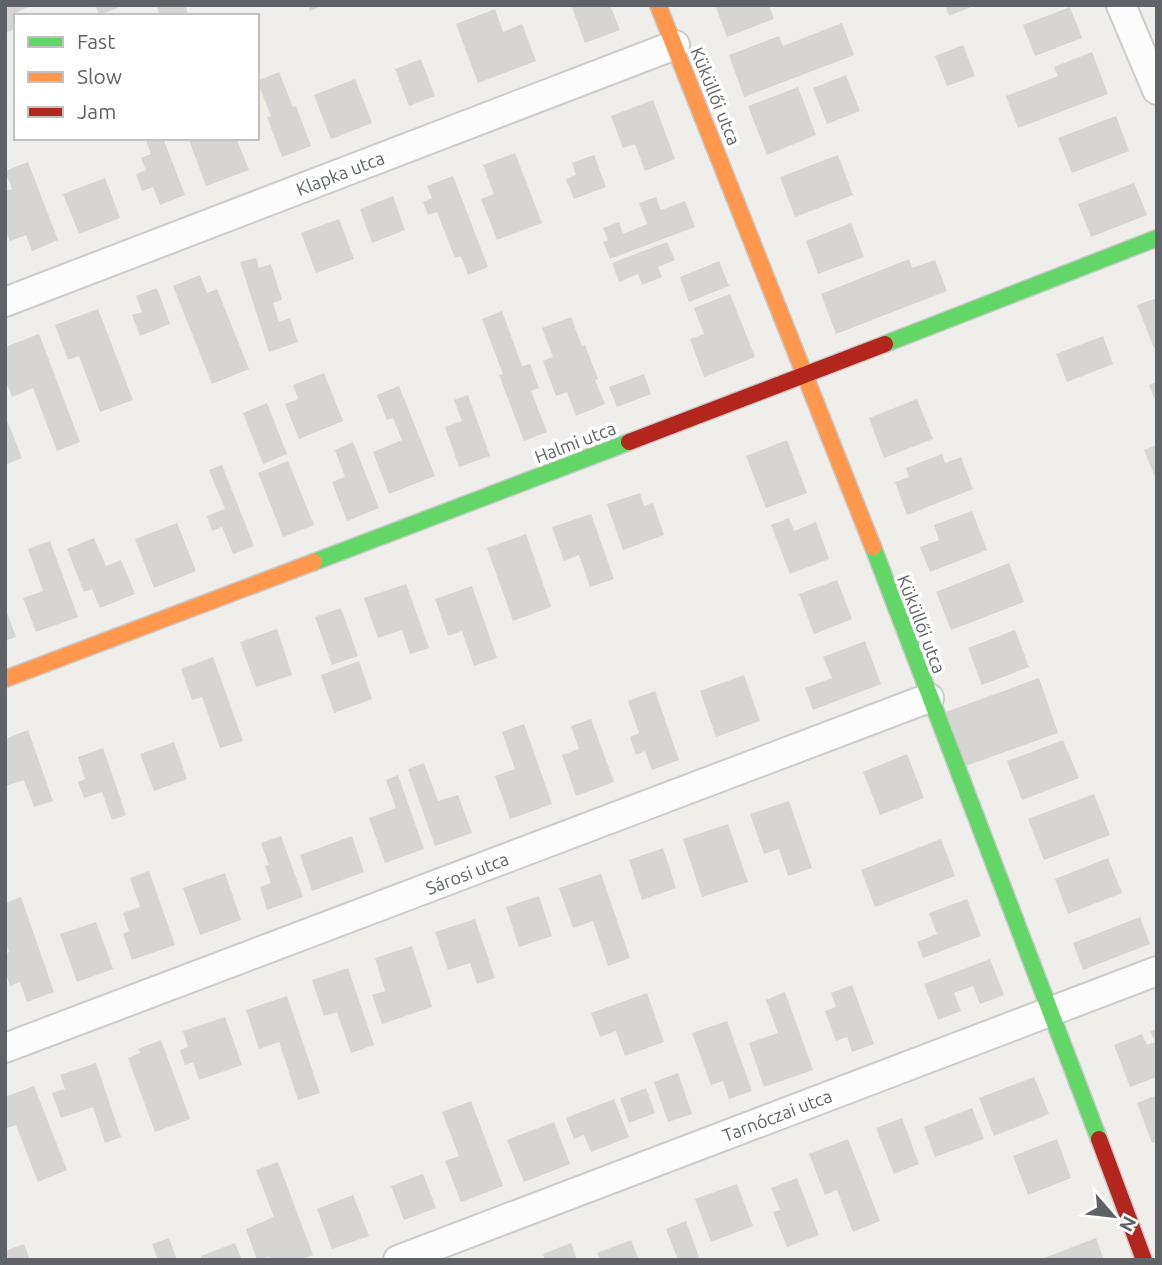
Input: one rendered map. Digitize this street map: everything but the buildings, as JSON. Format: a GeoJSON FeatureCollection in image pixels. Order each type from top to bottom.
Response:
{"type":"FeatureCollection","features":[{"type":"Feature","properties":{"kind":"street","name":"Küküllői utca"},"geometry":{"type":"LineString","coordinates":[[658,5],[806,375],[1052,1010],[1144,1260]]}},
{"type":"Feature","properties":{"kind":"street"},"geometry":{"type":"LineString","coordinates":[[1121,5],[1157,90]]}},
{"type":"Feature","properties":{"kind":"street","name":"Klapka utca"},"geometry":{"type":"LineString","coordinates":[[5,302],[676,45]]}},
{"type":"Feature","properties":{"kind":"street","name":"Halmi utca"},"geometry":{"type":"LineString","coordinates":[[5,679],[806,375],[1157,238]]}},
{"type":"Feature","properties":{"kind":"street","name":"Sárosi utca"},"geometry":{"type":"LineString","coordinates":[[5,1048],[929,698]]}},
{"type":"Feature","properties":{"kind":"street","name":"Tarnóczai utca"},"geometry":{"type":"LineString","coordinates":[[398,1260],[1157,971]]}},
{"type":"Feature","properties":{"kind":"traffic: fast"},"geometry":{"type":"LineString","coordinates":[[885,344],[1157,238]]}},
{"type":"Feature","properties":{"kind":"traffic: fast"},"geometry":{"type":"LineString","coordinates":[[314,562],[629,442]]}},
{"type":"Feature","properties":{"kind":"traffic: fast"},"geometry":{"type":"LineString","coordinates":[[873,547],[1099,1139]]}},
{"type":"Feature","properties":{"kind":"traffic: slow"},"geometry":{"type":"LineString","coordinates":[[658,5],[873,547]]}},
{"type":"Feature","properties":{"kind":"traffic: slow"},"geometry":{"type":"LineString","coordinates":[[5,679],[314,562]]}},
{"type":"Feature","properties":{"kind":"traffic: jam"},"geometry":{"type":"LineString","coordinates":[[629,442],[885,344]]}},
{"type":"Feature","properties":{"kind":"traffic: jam"},"geometry":{"type":"LineString","coordinates":[[1099,1139],[1144,1260]]}}]}
